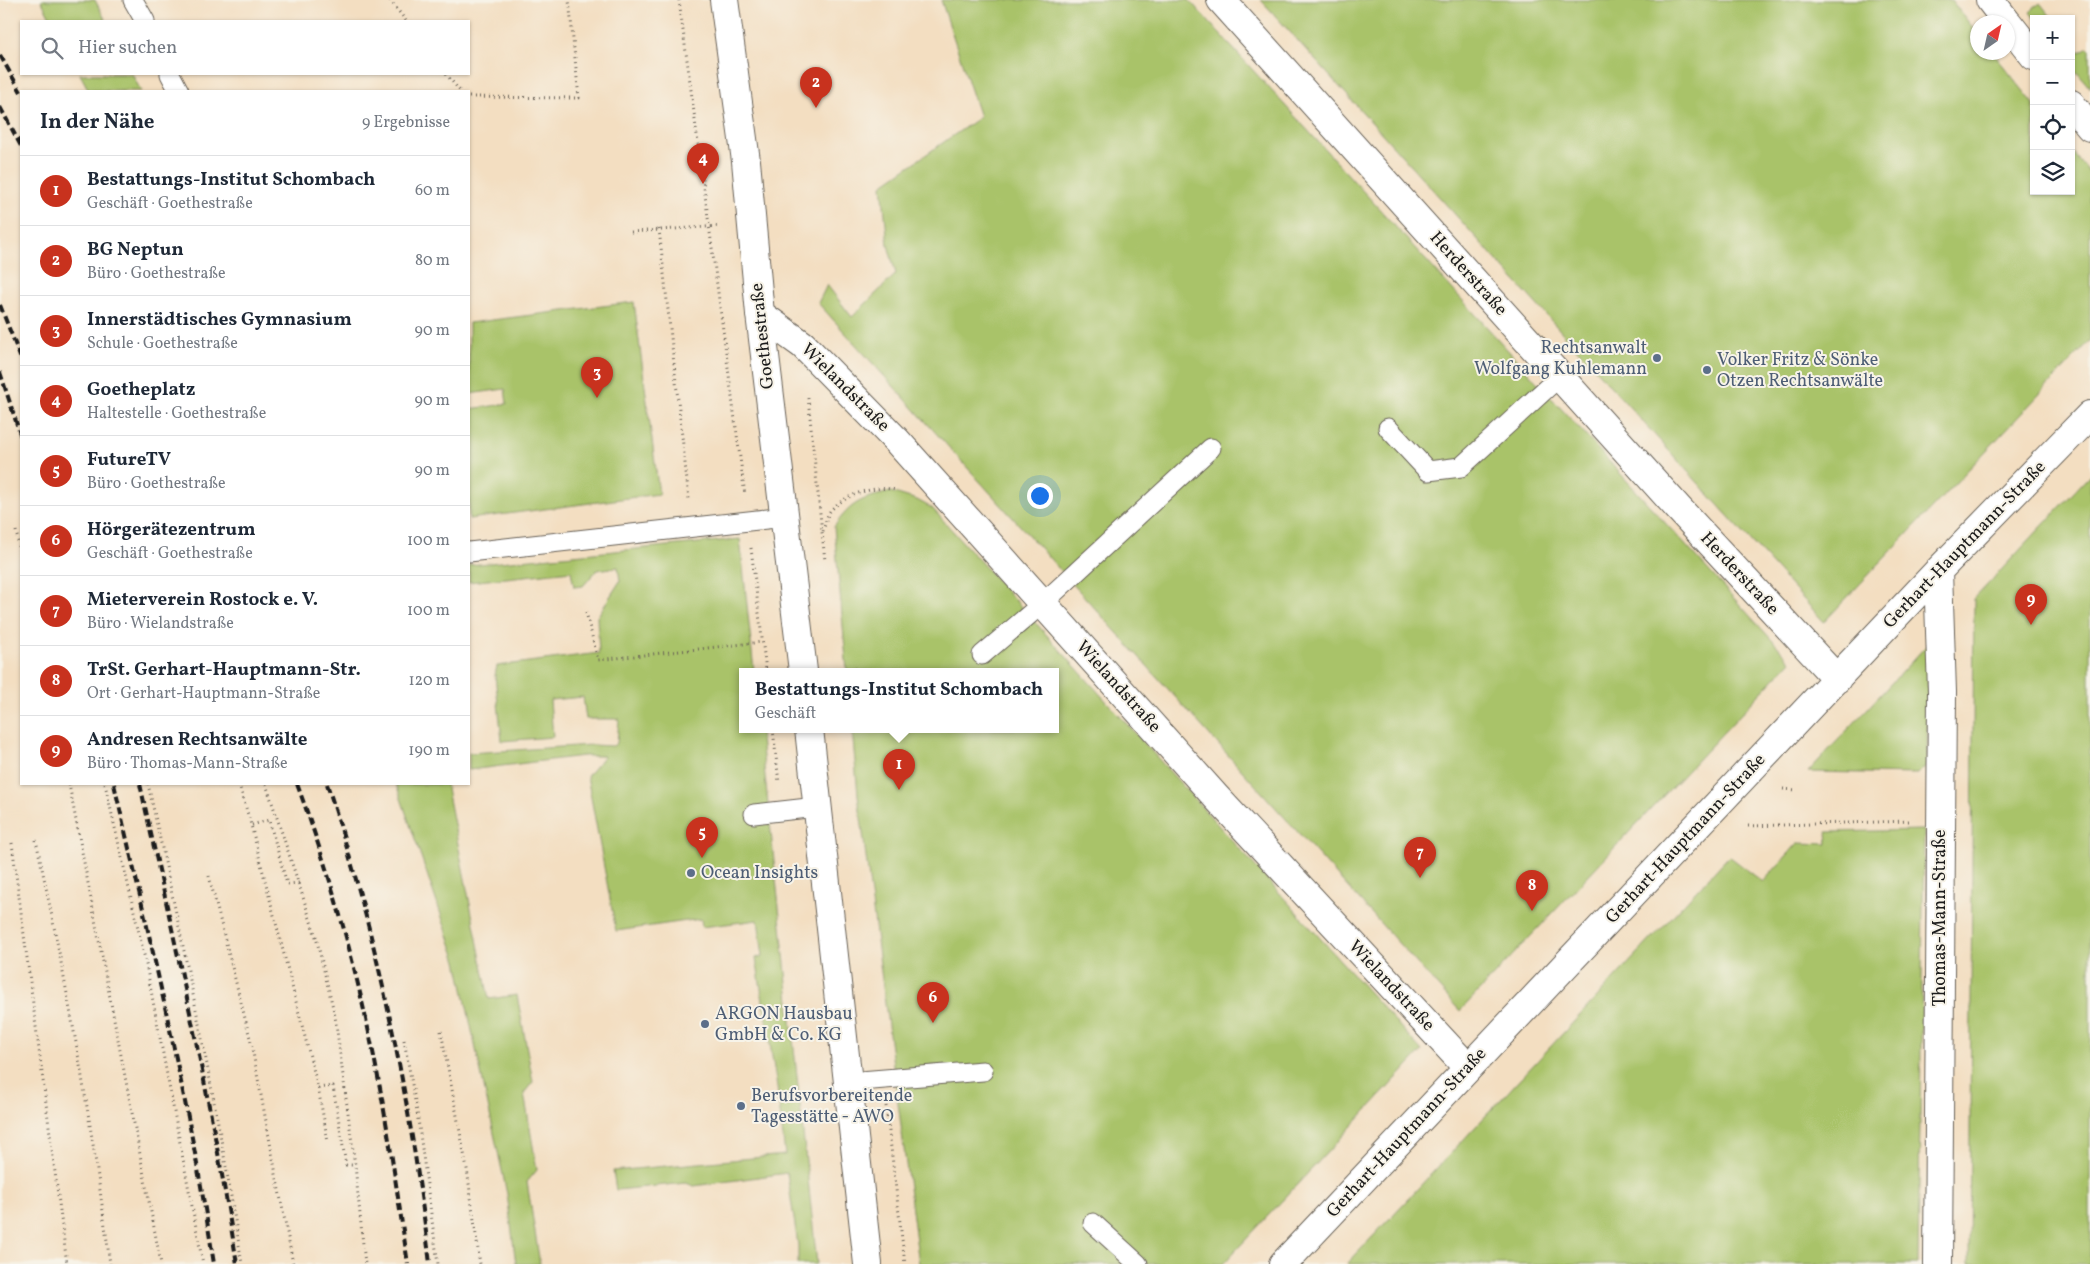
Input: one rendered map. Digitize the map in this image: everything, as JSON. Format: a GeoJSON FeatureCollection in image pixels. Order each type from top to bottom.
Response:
{"type":"FeatureCollection","features":[{"type":"Feature","properties":{"kind":"street","name":"Goethestraße"},"geometry":{"type":"LineString","coordinates":[[724,0],[746,161],[760,314],[802,668]]}},
{"type":"Feature","properties":{"kind":"street","name":"Herderstraße"},"geometry":{"type":"LineString","coordinates":[[1221,0],[1560,376],[1837,679]]}},
{"type":"Feature","properties":{"kind":"street"},"geometry":{"type":"LineString","coordinates":[[1990,0],[2001,15]]}},
{"type":"Feature","properties":{"kind":"street"},"geometry":{"type":"LineString","coordinates":[[2015,33],[2030,51]]}},
{"type":"Feature","properties":{"kind":"street"},"geometry":{"type":"LineString","coordinates":[[2072,105],[2090,127]]}},
{"type":"Feature","properties":{"kind":"street","name":"Wielandstraße"},"geometry":{"type":"LineString","coordinates":[[760,314],[803,345],[897,441],[1216,797],[1468,1068]]}},
{"type":"Feature","properties":{"kind":"street","name":"Gerhart-Hauptmann-Straße"},"geometry":{"type":"LineString","coordinates":[[1283,1264],[1938,571],[2090,415]]}},
{"type":"Feature","properties":{"kind":"street","name":"Thomas-Mann-Straße"},"geometry":{"type":"LineString","coordinates":[[1938,571],[1942,692],[1938,1264]]}},
{"type":"Feature","properties":{"kind":"street"},"geometry":{"type":"LineString","coordinates":[[809,733],[868,1264]]}},
{"type":"Feature","properties":{"kind":"lane"},"geometry":{"type":"LineString","coordinates":[[133,0],[143,20]]}},
{"type":"Feature","properties":{"kind":"lane"},"geometry":{"type":"LineString","coordinates":[[171,75],[178,90]]}},
{"type":"Feature","properties":{"kind":"lane"},"geometry":{"type":"LineString","coordinates":[[1388,428],[1428,471],[1460,467],[1560,376]]}},
{"type":"Feature","properties":{"kind":"lane"},"geometry":{"type":"LineString","coordinates":[[982,655],[1043,603],[1211,448]]}},
{"type":"Feature","properties":{"kind":"lane"},"geometry":{"type":"LineString","coordinates":[[470,552],[785,516]]}},
{"type":"Feature","properties":{"kind":"lane"},"geometry":{"type":"LineString","coordinates":[[754,814],[818,807]]}},
{"type":"Feature","properties":{"kind":"lane"},"geometry":{"type":"LineString","coordinates":[[848,1082],[983,1071]]}},
{"type":"Feature","properties":{"kind":"lane"},"geometry":{"type":"LineString","coordinates":[[1093,1223],[1138,1264]]}},
{"type":"Feature","properties":{"kind":"path"},"geometry":{"type":"LineString","coordinates":[[390,0],[405,20]]}},
{"type":"Feature","properties":{"kind":"path"},"geometry":{"type":"LineString","coordinates":[[470,97],[579,98],[569,0]]}},
{"type":"Feature","properties":{"kind":"path"},"geometry":{"type":"LineString","coordinates":[[679,0],[766,668]]}},
{"type":"Feature","properties":{"kind":"path"},"geometry":{"type":"LineString","coordinates":[[447,75],[459,90]]}},
{"type":"Feature","properties":{"kind":"path"},"geometry":{"type":"LineString","coordinates":[[631,232],[659,229],[686,230]]}},
{"type":"Feature","properties":{"kind":"path"},"geometry":{"type":"LineString","coordinates":[[659,229],[692,527]]}},
{"type":"Feature","properties":{"kind":"path"},"geometry":{"type":"LineString","coordinates":[[803,345],[822,534],[830,511],[846,499],[866,490],[889,488],[904,492]]}},
{"type":"Feature","properties":{"kind":"path"},"geometry":{"type":"LineString","coordinates":[[16,531],[20,550]]}},
{"type":"Feature","properties":{"kind":"path"},"geometry":{"type":"LineString","coordinates":[[586,612],[598,660],[762,642]]}},
{"type":"Feature","properties":{"kind":"path"},"geometry":{"type":"LineString","coordinates":[[69,785],[162,1264]]}},
{"type":"Feature","properties":{"kind":"path"},"geometry":{"type":"LineString","coordinates":[[105,785],[145,959],[203,1264]]}},
{"type":"Feature","properties":{"kind":"path"},"geometry":{"type":"LineString","coordinates":[[148,785],[183,941],[224,1142],[242,1264]]}},
{"type":"Feature","properties":{"kind":"path"},"geometry":{"type":"LineString","coordinates":[[239,785],[252,825],[318,1088],[328,1142]]}},
{"type":"Feature","properties":{"kind":"path"},"geometry":{"type":"LineString","coordinates":[[266,785],[316,937],[336,1016],[355,1165],[365,1264]]}},
{"type":"Feature","properties":{"kind":"path"},"geometry":{"type":"LineString","coordinates":[[1784,789],[1796,790]]}},
{"type":"Feature","properties":{"kind":"path"},"geometry":{"type":"LineString","coordinates":[[252,825],[269,820],[287,884],[299,883]]}},
{"type":"Feature","properties":{"kind":"path"},"geometry":{"type":"LineString","coordinates":[[1748,826],[1940,820]]}},
{"type":"Feature","properties":{"kind":"path"},"geometry":{"type":"LineString","coordinates":[[36,840],[61,957],[102,1199],[110,1264]]}},
{"type":"Feature","properties":{"kind":"path"},"geometry":{"type":"LineString","coordinates":[[12,843],[67,1264]]}},
{"type":"Feature","properties":{"kind":"path"},"geometry":{"type":"LineString","coordinates":[[209,876],[250,1042],[293,1264]]}},
{"type":"Feature","properties":{"kind":"path"},"geometry":{"type":"LineString","coordinates":[[441,1031],[467,1169],[480,1264]]}},
{"type":"Feature","properties":{"kind":"path"},"geometry":{"type":"LineString","coordinates":[[404,1040],[417,1112],[438,1264]]}},
{"type":"Feature","properties":{"kind":"path"},"geometry":{"type":"LineString","coordinates":[[318,1088],[333,1086],[346,1165],[355,1165]]}},
{"type":"Feature","properties":{"kind":"green space"},"geometry":{"type":"Polygon","coordinates":[[[41,0],[95,0],[105,20],[51,20],[41,0]]]}},
{"type":"Feature","properties":{"kind":"green space"},"geometry":{"type":"Polygon","coordinates":[[[941,0],[1189,0],[1791,661],[1460,1011],[818,303],[827,285],[852,317],[896,274],[888,245],[882,185],[980,117],[941,0]]]}},
{"type":"Feature","properties":{"kind":"green space"},"geometry":{"type":"Polygon","coordinates":[[[1261,0],[1951,0],[1970,24],[1970,60],[1999,60],[2030,99],[2030,195],[2075,195],[2075,156],[2090,174],[2090,341],[1824,622],[1261,0]]]}},
{"type":"Feature","properties":{"kind":"green space"},"geometry":{"type":"Polygon","coordinates":[[[2040,3],[2050,15],[2032,15],[2030,12],[2040,3]]]}},
{"type":"Feature","properties":{"kind":"green space"},"geometry":{"type":"Polygon","coordinates":[[[2075,46],[2080,52],[2088,47],[2090,49],[2090,88],[2075,70],[2075,46]]]}},
{"type":"Feature","properties":{"kind":"green space"},"geometry":{"type":"Polygon","coordinates":[[[81,75],[133,75],[140,90],[88,90],[81,75]]]}},
{"type":"Feature","properties":{"kind":"green space"},"geometry":{"type":"Polygon","coordinates":[[[634,302],[659,494],[470,519],[470,409],[507,404],[505,389],[470,394],[470,323],[634,302]]]}},
{"type":"Feature","properties":{"kind":"green space"},"geometry":{"type":"Polygon","coordinates":[[[2090,475],[2090,1264],[1969,1264],[1974,599],[2090,475]]]}},
{"type":"Feature","properties":{"kind":"green space"},"geometry":{"type":"Polygon","coordinates":[[[891,492],[917,500],[932,508],[1422,1051],[1223,1264],[919,1264],[858,795],[852,733],[1059,733],[1059,668],[847,668],[834,527],[846,512],[858,502],[872,496],[891,492]]]}},
{"type":"Feature","properties":{"kind":"green space"},"geometry":{"type":"Polygon","coordinates":[[[740,539],[754,668],[739,668],[739,733],[760,733],[817,1264],[798,1264],[798,1245],[787,1173],[694,1186],[686,1183],[616,1190],[613,1171],[785,1155],[777,1087],[756,958],[763,956],[758,920],[702,927],[701,919],[616,931],[587,776],[604,756],[583,756],[470,770],[470,753],[591,745],[613,746],[617,743],[619,719],[586,719],[583,697],[550,700],[553,737],[502,741],[495,675],[497,666],[599,653],[597,617],[620,581],[618,567],[597,570],[583,586],[574,587],[571,571],[470,582],[470,565],[740,539]]]}},
{"type":"Feature","properties":{"kind":"green space"},"geometry":{"type":"Polygon","coordinates":[[[1928,644],[1927,765],[1918,774],[1808,772],[1928,644]]]}},
{"type":"Feature","properties":{"kind":"green space"},"geometry":{"type":"Polygon","coordinates":[[[396,785],[446,785],[489,999],[517,995],[533,1082],[524,1093],[537,1170],[527,1182],[540,1264],[516,1264],[507,1194],[457,961],[396,785]]]}},
{"type":"Feature","properties":{"kind":"green space"},"geometry":{"type":"Polygon","coordinates":[[[1924,830],[1918,1264],[1347,1264],[1729,856],[1763,882],[1798,843],[1828,844],[1827,832],[1924,830]]]}},
{"type":"Feature","properties":{"kind":"railway"},"geometry":{"type":"LineString","coordinates":[[0,55],[20,90]]}},
{"type":"Feature","properties":{"kind":"railway"},"geometry":{"type":"LineString","coordinates":[[0,107],[20,144]]}},
{"type":"Feature","properties":{"kind":"railway"},"geometry":{"type":"LineString","coordinates":[[0,305],[20,356]]}},
{"type":"Feature","properties":{"kind":"railway"},"geometry":{"type":"LineString","coordinates":[[0,372],[20,434]]}},
{"type":"Feature","properties":{"kind":"railway"},"geometry":{"type":"LineString","coordinates":[[114,785],[181,1083],[214,1264]]}},
{"type":"Feature","properties":{"kind":"railway"},"geometry":{"type":"LineString","coordinates":[[140,785],[205,1083],[237,1264]]}},
{"type":"Feature","properties":{"kind":"railway"},"geometry":{"type":"LineString","coordinates":[[297,785],[334,894],[363,1006],[383,1102],[408,1264]]}},
{"type":"Feature","properties":{"kind":"railway"},"geometry":{"type":"LineString","coordinates":[[327,785],[362,902],[390,1021],[413,1142],[430,1264]]}},
{"type":"Feature","properties":{"kind":"place","name":"BG Neptun"},"geometry":{"type":"Point","coordinates":[816,108]}},
{"type":"Feature","properties":{"kind":"place","name":"Goetheplatz"},"geometry":{"type":"Point","coordinates":[703,184]}},
{"type":"Feature","properties":{"kind":"place","name":"Rechtsanwalt Wolfgang Kuhlemann"},"geometry":{"type":"Point","coordinates":[1657,358]}},
{"type":"Feature","properties":{"kind":"place","name":"Volker Fritz & Sönke Otzen Rechtsanwälte"},"geometry":{"type":"Point","coordinates":[1707,370]}},
{"type":"Feature","properties":{"kind":"place","name":"Innerstädtisches Gymnasium"},"geometry":{"type":"Point","coordinates":[597,398]}},
{"type":"Feature","properties":{"kind":"place","name":"Andresen Rechtsanwälte"},"geometry":{"type":"Point","coordinates":[2031,625]}},
{"type":"Feature","properties":{"kind":"place","name":"Bestattungs-Institut Schombach"},"geometry":{"type":"Point","coordinates":[899,790]}},
{"type":"Feature","properties":{"kind":"place","name":"FutureTV"},"geometry":{"type":"Point","coordinates":[702,858]}},
{"type":"Feature","properties":{"kind":"place","name":"Ocean Insights"},"geometry":{"type":"Point","coordinates":[691,873]}},
{"type":"Feature","properties":{"kind":"place","name":"Mieterverein Rostock e. V."},"geometry":{"type":"Point","coordinates":[1420,878]}},
{"type":"Feature","properties":{"kind":"place","name":"TrSt. Gerhart-Hauptmann-Str."},"geometry":{"type":"Point","coordinates":[1532,911]}},
{"type":"Feature","properties":{"kind":"place","name":"Hörgerätezentrum"},"geometry":{"type":"Point","coordinates":[933,1023]}},
{"type":"Feature","properties":{"kind":"place","name":"ARGON Hausbau GmbH & Co. KG"},"geometry":{"type":"Point","coordinates":[705,1024]}},
{"type":"Feature","properties":{"kind":"place","name":"Berufsvorbereitende Tagesstätte - AWO"},"geometry":{"type":"Point","coordinates":[741,1106]}}]}
